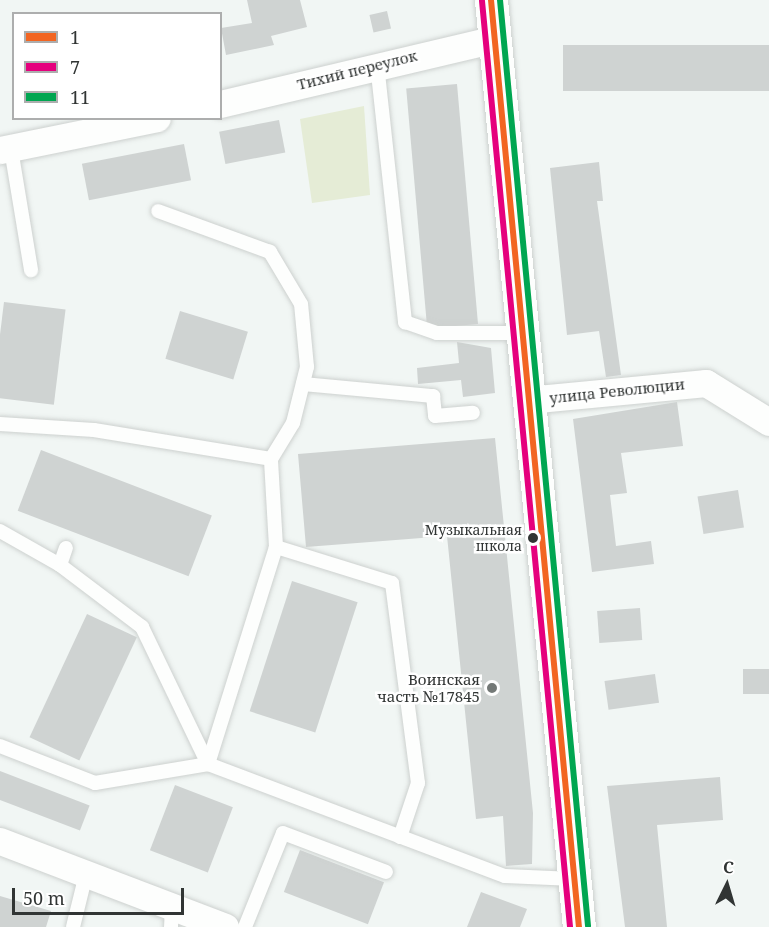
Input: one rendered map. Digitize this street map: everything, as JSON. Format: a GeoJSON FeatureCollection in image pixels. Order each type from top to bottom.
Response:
{"type":"FeatureCollection","features":[{"type":"Feature","properties":{"kind":"street"},"geometry":{"type":"LineString","coordinates":[[491,0],[520,333],[579,927]]}},
{"type":"Feature","properties":{"kind":"street","name":"Тихий переулок"},"geometry":{"type":"LineString","coordinates":[[222,103],[377,64],[494,39]]}},
{"type":"Feature","properties":{"kind":"street"},"geometry":{"type":"LineString","coordinates":[[5,149],[147,120]]}},
{"type":"Feature","properties":{"kind":"street","name":"улица Революции"},"geometry":{"type":"LineString","coordinates":[[527,400],[706,383],[769,422]]}},
{"type":"Feature","properties":{"kind":"street"},"geometry":{"type":"LineString","coordinates":[[0,841],[86,874],[171,917],[225,927]]}},
{"type":"Feature","properties":{"kind":"lane"},"geometry":{"type":"LineString","coordinates":[[377,64],[405,322],[437,333],[520,333]]}},
{"type":"Feature","properties":{"kind":"lane"},"geometry":{"type":"LineString","coordinates":[[5,149],[31,270]]}},
{"type":"Feature","properties":{"kind":"lane"},"geometry":{"type":"LineString","coordinates":[[159,211],[270,252],[301,304],[307,367],[293,423],[271,459],[276,547],[208,764]]}},
{"type":"Feature","properties":{"kind":"lane"},"geometry":{"type":"LineString","coordinates":[[303,384],[433,396],[435,416],[473,413]]}},
{"type":"Feature","properties":{"kind":"lane"},"geometry":{"type":"LineString","coordinates":[[0,424],[94,430],[271,459]]}},
{"type":"Feature","properties":{"kind":"lane"},"geometry":{"type":"LineString","coordinates":[[0,531],[60,566],[142,627],[208,764]]}},
{"type":"Feature","properties":{"kind":"lane"},"geometry":{"type":"LineString","coordinates":[[276,547],[392,583],[418,783],[400,837]]}},
{"type":"Feature","properties":{"kind":"lane"},"geometry":{"type":"LineString","coordinates":[[60,566],[66,548]]}},
{"type":"Feature","properties":{"kind":"lane"},"geometry":{"type":"LineString","coordinates":[[0,746],[95,783],[208,764],[505,876],[574,879]]}},
{"type":"Feature","properties":{"kind":"lane"},"geometry":{"type":"LineString","coordinates":[[245,927],[283,832],[386,872]]}},
{"type":"Feature","properties":{"kind":"lane"},"geometry":{"type":"LineString","coordinates":[[73,927],[86,874]]}},
{"type":"Feature","properties":{"kind":"green space"},"geometry":{"type":"Polygon","coordinates":[[[364,106],[370,195],[312,203],[300,119],[364,106]]]}},
{"type":"Feature","properties":{"kind":"building"},"geometry":{"type":"Polygon","coordinates":[[[247,0],[300,0],[307,27],[271,36],[274,45],[226,55],[222,28],[252,23],[247,0]]]}},
{"type":"Feature","properties":{"kind":"building"},"geometry":{"type":"Polygon","coordinates":[[[387,11],[391,29],[374,33],[369,15],[387,11]]]}},
{"type":"Feature","properties":{"kind":"building"},"geometry":{"type":"Polygon","coordinates":[[[563,45],[769,45],[769,91],[563,91],[563,45]]]}},
{"type":"Feature","properties":{"kind":"building"},"geometry":{"type":"Polygon","coordinates":[[[457,84],[478,324],[427,329],[406,88],[457,84]]]}},
{"type":"Feature","properties":{"kind":"building"},"geometry":{"type":"Polygon","coordinates":[[[279,120],[285,152],[225,164],[219,132],[279,120]]]}},
{"type":"Feature","properties":{"kind":"building"},"geometry":{"type":"Polygon","coordinates":[[[184,144],[191,180],[89,200],[82,164],[184,144]]]}},
{"type":"Feature","properties":{"kind":"building"},"geometry":{"type":"Polygon","coordinates":[[[599,162],[603,201],[597,201],[621,375],[606,377],[599,331],[567,335],[550,168],[599,162]]]}},
{"type":"Feature","properties":{"kind":"building"},"geometry":{"type":"Polygon","coordinates":[[[4,302],[66,310],[54,405],[0,398],[0,335],[4,302]]]}},
{"type":"Feature","properties":{"kind":"building"},"geometry":{"type":"Polygon","coordinates":[[[180,311],[248,332],[233,380],[165,359],[180,311]]]}},
{"type":"Feature","properties":{"kind":"building"},"geometry":{"type":"Polygon","coordinates":[[[457,342],[491,348],[495,393],[463,397],[461,380],[418,384],[417,368],[459,363],[457,342]]]}},
{"type":"Feature","properties":{"kind":"building"},"geometry":{"type":"Polygon","coordinates":[[[677,402],[683,446],[621,453],[627,493],[610,495],[616,546],[651,541],[654,564],[592,572],[573,419],[677,402]]]}},
{"type":"Feature","properties":{"kind":"building"},"geometry":{"type":"Polygon","coordinates":[[[495,438],[533,813],[532,864],[506,866],[503,816],[476,819],[447,536],[306,547],[298,454],[495,438]]]}},
{"type":"Feature","properties":{"kind":"building"},"geometry":{"type":"Polygon","coordinates":[[[41,450],[212,516],[189,576],[18,511],[41,450]]]}},
{"type":"Feature","properties":{"kind":"building"},"geometry":{"type":"Polygon","coordinates":[[[738,490],[744,528],[703,534],[698,496],[738,490]]]}},
{"type":"Feature","properties":{"kind":"building"},"geometry":{"type":"Polygon","coordinates":[[[292,581],[358,602],[315,733],[250,711],[292,581]]]}},
{"type":"Feature","properties":{"kind":"building"},"geometry":{"type":"Polygon","coordinates":[[[640,608],[642,640],[599,643],[597,611],[640,608]]]}},
{"type":"Feature","properties":{"kind":"building"},"geometry":{"type":"Polygon","coordinates":[[[87,614],[137,637],[79,761],[30,737],[87,614]]]}},
{"type":"Feature","properties":{"kind":"building"},"geometry":{"type":"Polygon","coordinates":[[[743,669],[769,669],[769,694],[743,694],[743,669]]]}},
{"type":"Feature","properties":{"kind":"building"},"geometry":{"type":"Polygon","coordinates":[[[655,674],[659,703],[609,710],[604,681],[655,674]]]}},
{"type":"Feature","properties":{"kind":"building"},"geometry":{"type":"Polygon","coordinates":[[[0,771],[90,805],[80,831],[0,800],[0,771]]]}},
{"type":"Feature","properties":{"kind":"building"},"geometry":{"type":"Polygon","coordinates":[[[720,777],[723,820],[657,825],[667,927],[625,927],[607,786],[720,777]]]}},
{"type":"Feature","properties":{"kind":"building"},"geometry":{"type":"Polygon","coordinates":[[[175,785],[233,807],[208,873],[150,850],[175,785]]]}},
{"type":"Feature","properties":{"kind":"building"},"geometry":{"type":"Polygon","coordinates":[[[300,850],[384,882],[368,924],[284,892],[300,850]]]}},
{"type":"Feature","properties":{"kind":"building"},"geometry":{"type":"Polygon","coordinates":[[[481,892],[527,909],[520,927],[467,927],[481,892]]]}},
{"type":"Feature","properties":{"kind":"building"},"geometry":{"type":"Polygon","coordinates":[[[0,896],[51,911],[46,927],[0,927],[0,896]]]}},
{"type":"Feature","properties":{"kind":"transit line","name":"1"},"geometry":{"type":"LineString","coordinates":[[491,0],[579,927]]}},
{"type":"Feature","properties":{"kind":"transit line","name":"11"},"geometry":{"type":"LineString","coordinates":[[500,0],[588,926]]}},
{"type":"Feature","properties":{"kind":"transit line","name":"7"},"geometry":{"type":"LineString","coordinates":[[482,1],[570,927]]}},
{"type":"Feature","properties":{"kind":"place","name":"Музыкальная школа"},"geometry":{"type":"Point","coordinates":[533,538]}},
{"type":"Feature","properties":{"kind":"place","name":"Воинская часть №17845"},"geometry":{"type":"Point","coordinates":[492,688]}}]}
